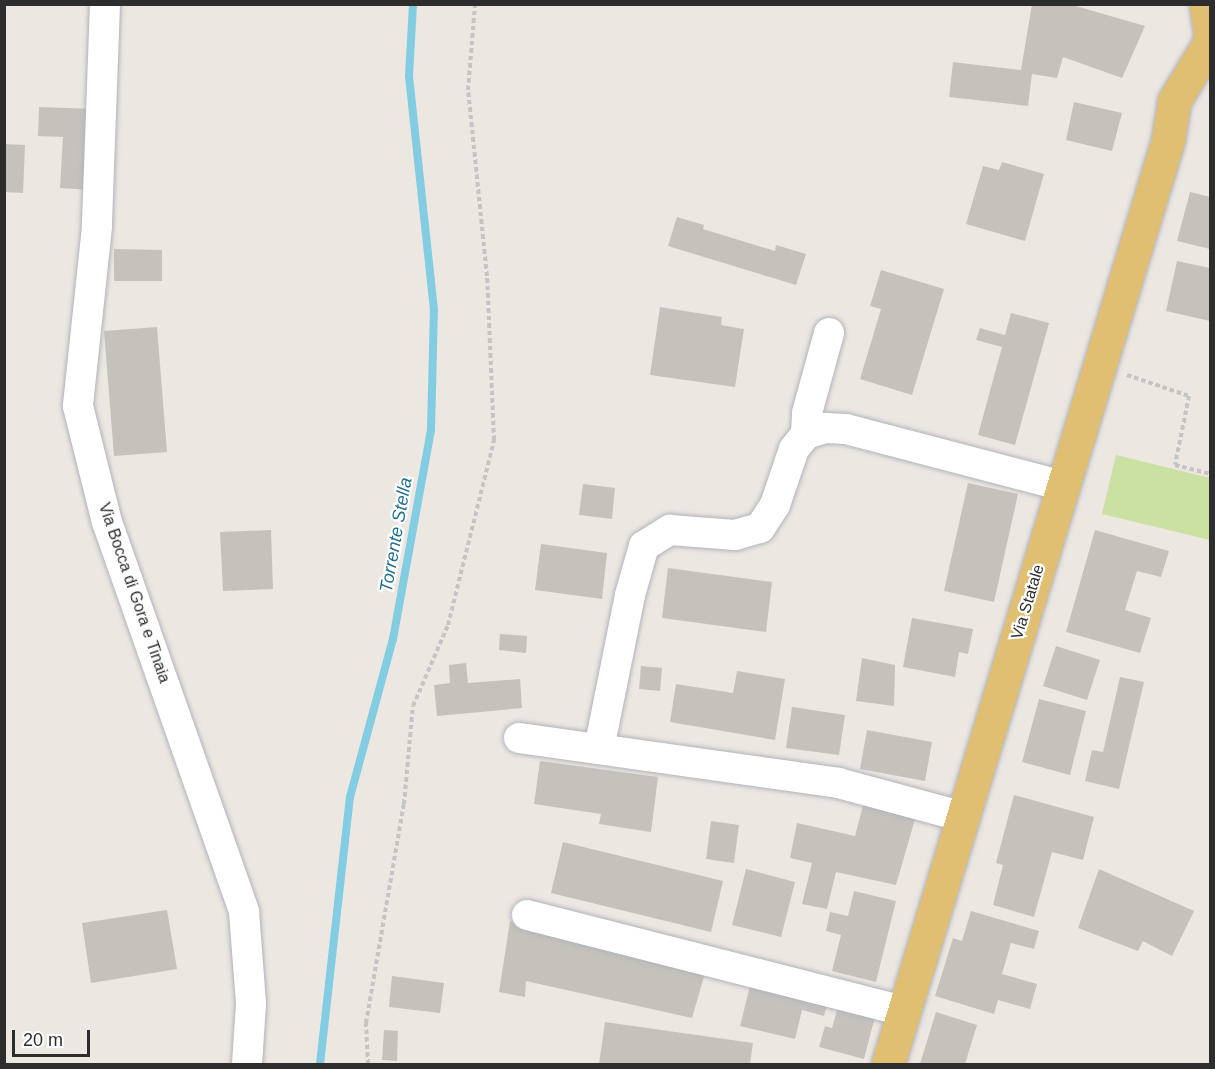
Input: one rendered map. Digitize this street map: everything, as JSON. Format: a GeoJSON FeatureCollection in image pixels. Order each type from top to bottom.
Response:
{"type":"FeatureCollection","features":[{"type":"Feature","properties":{"kind":"main road"},"geometry":{"type":"LineString","coordinates":[[1206,4],[1210,34]]}},
{"type":"Feature","properties":{"kind":"main road","name":"Via Statale"},"geometry":{"type":"LineString","coordinates":[[888,1065],[1167,140],[1174,101],[1210,42]]}},
{"type":"Feature","properties":{"kind":"main road","name":"Via Statale"},"geometry":{"type":"LineString","coordinates":[[1167,140],[1210,83]]}},
{"type":"Feature","properties":{"kind":"street","name":"Via Bocca di Gora e Tinaia"},"geometry":{"type":"LineString","coordinates":[[105,4],[97,227],[78,405],[107,522],[244,912],[251,1004],[247,1065]]}},
{"type":"Feature","properties":{"kind":"street"},"geometry":{"type":"LineString","coordinates":[[806,434],[807,413],[829,333]]}},
{"type":"Feature","properties":{"kind":"street"},"geometry":{"type":"LineString","coordinates":[[599,750],[630,595],[644,546],[670,530],[735,535],[760,528],[776,505],[794,449],[806,434],[826,428],[846,429],[1063,486]]}},
{"type":"Feature","properties":{"kind":"street"},"geometry":{"type":"LineString","coordinates":[[519,738],[838,783],[964,817]]}},
{"type":"Feature","properties":{"kind":"street"},"geometry":{"type":"LineString","coordinates":[[527,915],[905,1011]]}},
{"type":"Feature","properties":{"kind":"path"},"geometry":{"type":"LineString","coordinates":[[368,1065],[366,1023],[405,804],[413,706],[448,625],[494,440],[488,276],[468,90],[475,4]]}},
{"type":"Feature","properties":{"kind":"path"},"geometry":{"type":"LineString","coordinates":[[1099,366],[1190,396],[1175,465],[1210,474]]}},
{"type":"Feature","properties":{"kind":"green space"},"geometry":{"type":"Polygon","coordinates":[[[1116,455],[1210,478],[1210,540],[1102,514],[1116,455]]]}},
{"type":"Feature","properties":{"kind":"building"},"geometry":{"type":"Polygon","coordinates":[[[1032,4],[1069,4],[1145,26],[1122,78],[1063,57],[1057,78],[1032,74],[1028,106],[949,97],[953,62],[1021,70],[1032,4]]]}},
{"type":"Feature","properties":{"kind":"building"},"geometry":{"type":"Polygon","coordinates":[[[1074,102],[1122,113],[1112,151],[1066,140],[1074,102]]]}},
{"type":"Feature","properties":{"kind":"building"},"geometry":{"type":"Polygon","coordinates":[[[39,107],[95,109],[92,190],[60,188],[63,137],[38,136],[39,107]]]}},
{"type":"Feature","properties":{"kind":"building"},"geometry":{"type":"Polygon","coordinates":[[[4,144],[25,145],[23,193],[4,192],[4,144]]]}},
{"type":"Feature","properties":{"kind":"building"},"geometry":{"type":"Polygon","coordinates":[[[1002,162],[1044,174],[1025,241],[966,224],[983,166],[999,170],[1002,162]]]}},
{"type":"Feature","properties":{"kind":"building"},"geometry":{"type":"Polygon","coordinates":[[[1190,192],[1210,197],[1210,249],[1177,241],[1190,192]]]}},
{"type":"Feature","properties":{"kind":"building"},"geometry":{"type":"Polygon","coordinates":[[[677,217],[704,225],[703,229],[775,251],[776,245],[806,254],[796,285],[668,246],[677,217]]]}},
{"type":"Feature","properties":{"kind":"building"},"geometry":{"type":"Polygon","coordinates":[[[114,249],[162,250],[162,281],[114,281],[114,249]]]}},
{"type":"Feature","properties":{"kind":"building"},"geometry":{"type":"Polygon","coordinates":[[[1177,261],[1210,268],[1210,321],[1166,311],[1177,261]]]}},
{"type":"Feature","properties":{"kind":"building"},"geometry":{"type":"Polygon","coordinates":[[[881,270],[944,289],[912,395],[860,379],[881,309],[870,306],[881,270]]]}},
{"type":"Feature","properties":{"kind":"building"},"geometry":{"type":"Polygon","coordinates":[[[660,307],[722,317],[721,325],[744,329],[735,387],[650,375],[660,307]]]}},
{"type":"Feature","properties":{"kind":"building"},"geometry":{"type":"Polygon","coordinates":[[[1011,313],[1049,323],[1015,445],[978,435],[1002,347],[976,340],[980,328],[1005,335],[1011,313]]]}},
{"type":"Feature","properties":{"kind":"building"},"geometry":{"type":"Polygon","coordinates":[[[157,327],[167,452],[114,456],[104,331],[157,327]]]}},
{"type":"Feature","properties":{"kind":"building"},"geometry":{"type":"Polygon","coordinates":[[[968,483],[1018,494],[994,602],[944,591],[968,483]]]}},
{"type":"Feature","properties":{"kind":"building"},"geometry":{"type":"Polygon","coordinates":[[[583,484],[615,488],[612,519],[579,515],[583,484]]]}},
{"type":"Feature","properties":{"kind":"building"},"geometry":{"type":"Polygon","coordinates":[[[271,530],[273,589],[223,591],[220,532],[271,530]]]}},
{"type":"Feature","properties":{"kind":"building"},"geometry":{"type":"Polygon","coordinates":[[[1095,530],[1169,551],[1161,577],[1137,571],[1125,610],[1151,618],[1140,653],[1066,632],[1095,530]]]}},
{"type":"Feature","properties":{"kind":"building"},"geometry":{"type":"Polygon","coordinates":[[[541,544],[607,553],[602,599],[535,590],[541,544]]]}},
{"type":"Feature","properties":{"kind":"building"},"geometry":{"type":"Polygon","coordinates":[[[668,568],[772,582],[766,632],[662,618],[668,568]]]}},
{"type":"Feature","properties":{"kind":"building"},"geometry":{"type":"Polygon","coordinates":[[[912,618],[973,629],[968,654],[959,652],[955,677],[903,667],[912,618]]]}},
{"type":"Feature","properties":{"kind":"building"},"geometry":{"type":"Polygon","coordinates":[[[500,634],[527,636],[526,653],[499,650],[500,634]]]}},
{"type":"Feature","properties":{"kind":"building"},"geometry":{"type":"Polygon","coordinates":[[[1056,646],[1100,660],[1087,700],[1043,686],[1056,646]]]}},
{"type":"Feature","properties":{"kind":"building"},"geometry":{"type":"Polygon","coordinates":[[[862,658],[895,665],[894,706],[856,701],[862,658]]]}},
{"type":"Feature","properties":{"kind":"building"},"geometry":{"type":"Polygon","coordinates":[[[466,663],[468,683],[520,679],[522,708],[437,716],[434,685],[450,683],[449,665],[466,663]]]}},
{"type":"Feature","properties":{"kind":"building"},"geometry":{"type":"Polygon","coordinates":[[[641,666],[662,668],[660,691],[639,689],[641,666]]]}},
{"type":"Feature","properties":{"kind":"building"},"geometry":{"type":"Polygon","coordinates":[[[737,671],[785,679],[775,740],[670,722],[676,684],[733,693],[737,671]]]}},
{"type":"Feature","properties":{"kind":"building"},"geometry":{"type":"Polygon","coordinates":[[[1120,677],[1144,682],[1119,789],[1085,781],[1092,750],[1103,752],[1120,677]]]}},
{"type":"Feature","properties":{"kind":"building"},"geometry":{"type":"Polygon","coordinates":[[[1039,699],[1086,711],[1070,775],[1022,762],[1039,699]]]}},
{"type":"Feature","properties":{"kind":"building"},"geometry":{"type":"Polygon","coordinates":[[[792,707],[845,715],[839,755],[786,748],[792,707]]]}},
{"type":"Feature","properties":{"kind":"building"},"geometry":{"type":"Polygon","coordinates":[[[867,730],[932,742],[925,781],[860,769],[867,730]]]}},
{"type":"Feature","properties":{"kind":"building"},"geometry":{"type":"Polygon","coordinates":[[[540,761],[658,777],[651,832],[599,824],[601,814],[534,804],[540,761]]]}},
{"type":"Feature","properties":{"kind":"building"},"geometry":{"type":"Polygon","coordinates":[[[866,794],[918,809],[896,885],[836,872],[827,909],[802,904],[812,863],[790,858],[797,823],[855,836],[866,794]]]}},
{"type":"Feature","properties":{"kind":"building"},"geometry":{"type":"Polygon","coordinates":[[[1014,795],[1094,817],[1083,860],[1052,852],[1034,917],[993,905],[1003,865],[996,863],[1014,795]]]}},
{"type":"Feature","properties":{"kind":"building"},"geometry":{"type":"Polygon","coordinates":[[[711,821],[739,825],[734,863],[706,859],[711,821]]]}},
{"type":"Feature","properties":{"kind":"building"},"geometry":{"type":"Polygon","coordinates":[[[563,842],[723,881],[711,932],[551,893],[563,842]]]}},
{"type":"Feature","properties":{"kind":"building"},"geometry":{"type":"Polygon","coordinates":[[[746,869],[795,882],[781,937],[732,925],[746,869]]]}},
{"type":"Feature","properties":{"kind":"building"},"geometry":{"type":"Polygon","coordinates":[[[1099,869],[1194,911],[1172,956],[1143,941],[1138,951],[1078,928],[1099,869]]]}},
{"type":"Feature","properties":{"kind":"building"},"geometry":{"type":"Polygon","coordinates":[[[854,891],[896,901],[876,982],[832,971],[841,935],[826,931],[830,912],[848,916],[854,891]]]}},
{"type":"Feature","properties":{"kind":"building"},"geometry":{"type":"Polygon","coordinates":[[[167,910],[177,969],[91,983],[82,923],[167,910]]]}},
{"type":"Feature","properties":{"kind":"building"},"geometry":{"type":"Polygon","coordinates":[[[971,911],[1039,931],[1034,949],[1011,943],[1002,974],[1037,984],[1030,1009],[998,1000],[994,1014],[935,996],[953,938],[962,941],[971,911]]]}},
{"type":"Feature","properties":{"kind":"building"},"geometry":{"type":"Polygon","coordinates":[[[510,921],[543,927],[705,973],[692,1018],[526,981],[525,997],[499,992],[510,921]]]}},
{"type":"Feature","properties":{"kind":"building"},"geometry":{"type":"Polygon","coordinates":[[[392,976],[444,983],[440,1013],[389,1007],[392,976]]]}},
{"type":"Feature","properties":{"kind":"building"},"geometry":{"type":"Polygon","coordinates":[[[752,978],[829,997],[824,1016],[802,1010],[795,1039],[740,1026],[752,978]]]}},
{"type":"Feature","properties":{"kind":"building"},"geometry":{"type":"Polygon","coordinates":[[[840,1000],[877,1009],[864,1059],[819,1047],[825,1026],[832,1028],[840,1000]]]}},
{"type":"Feature","properties":{"kind":"building"},"geometry":{"type":"Polygon","coordinates":[[[936,1012],[977,1025],[965,1064],[920,1064],[936,1012]]]}},
{"type":"Feature","properties":{"kind":"building"},"geometry":{"type":"Polygon","coordinates":[[[605,1022],[753,1043],[750,1064],[599,1064],[605,1022]]]}},
{"type":"Feature","properties":{"kind":"building"},"geometry":{"type":"Polygon","coordinates":[[[384,1030],[398,1031],[397,1061],[382,1060],[384,1030]]]}},
{"type":"Feature","properties":{"kind":"waterway","name":"Torrente Stella"},"geometry":{"type":"LineString","coordinates":[[320,1064],[350,797],[393,639],[431,430],[434,310],[409,76],[413,4]]}}]}
